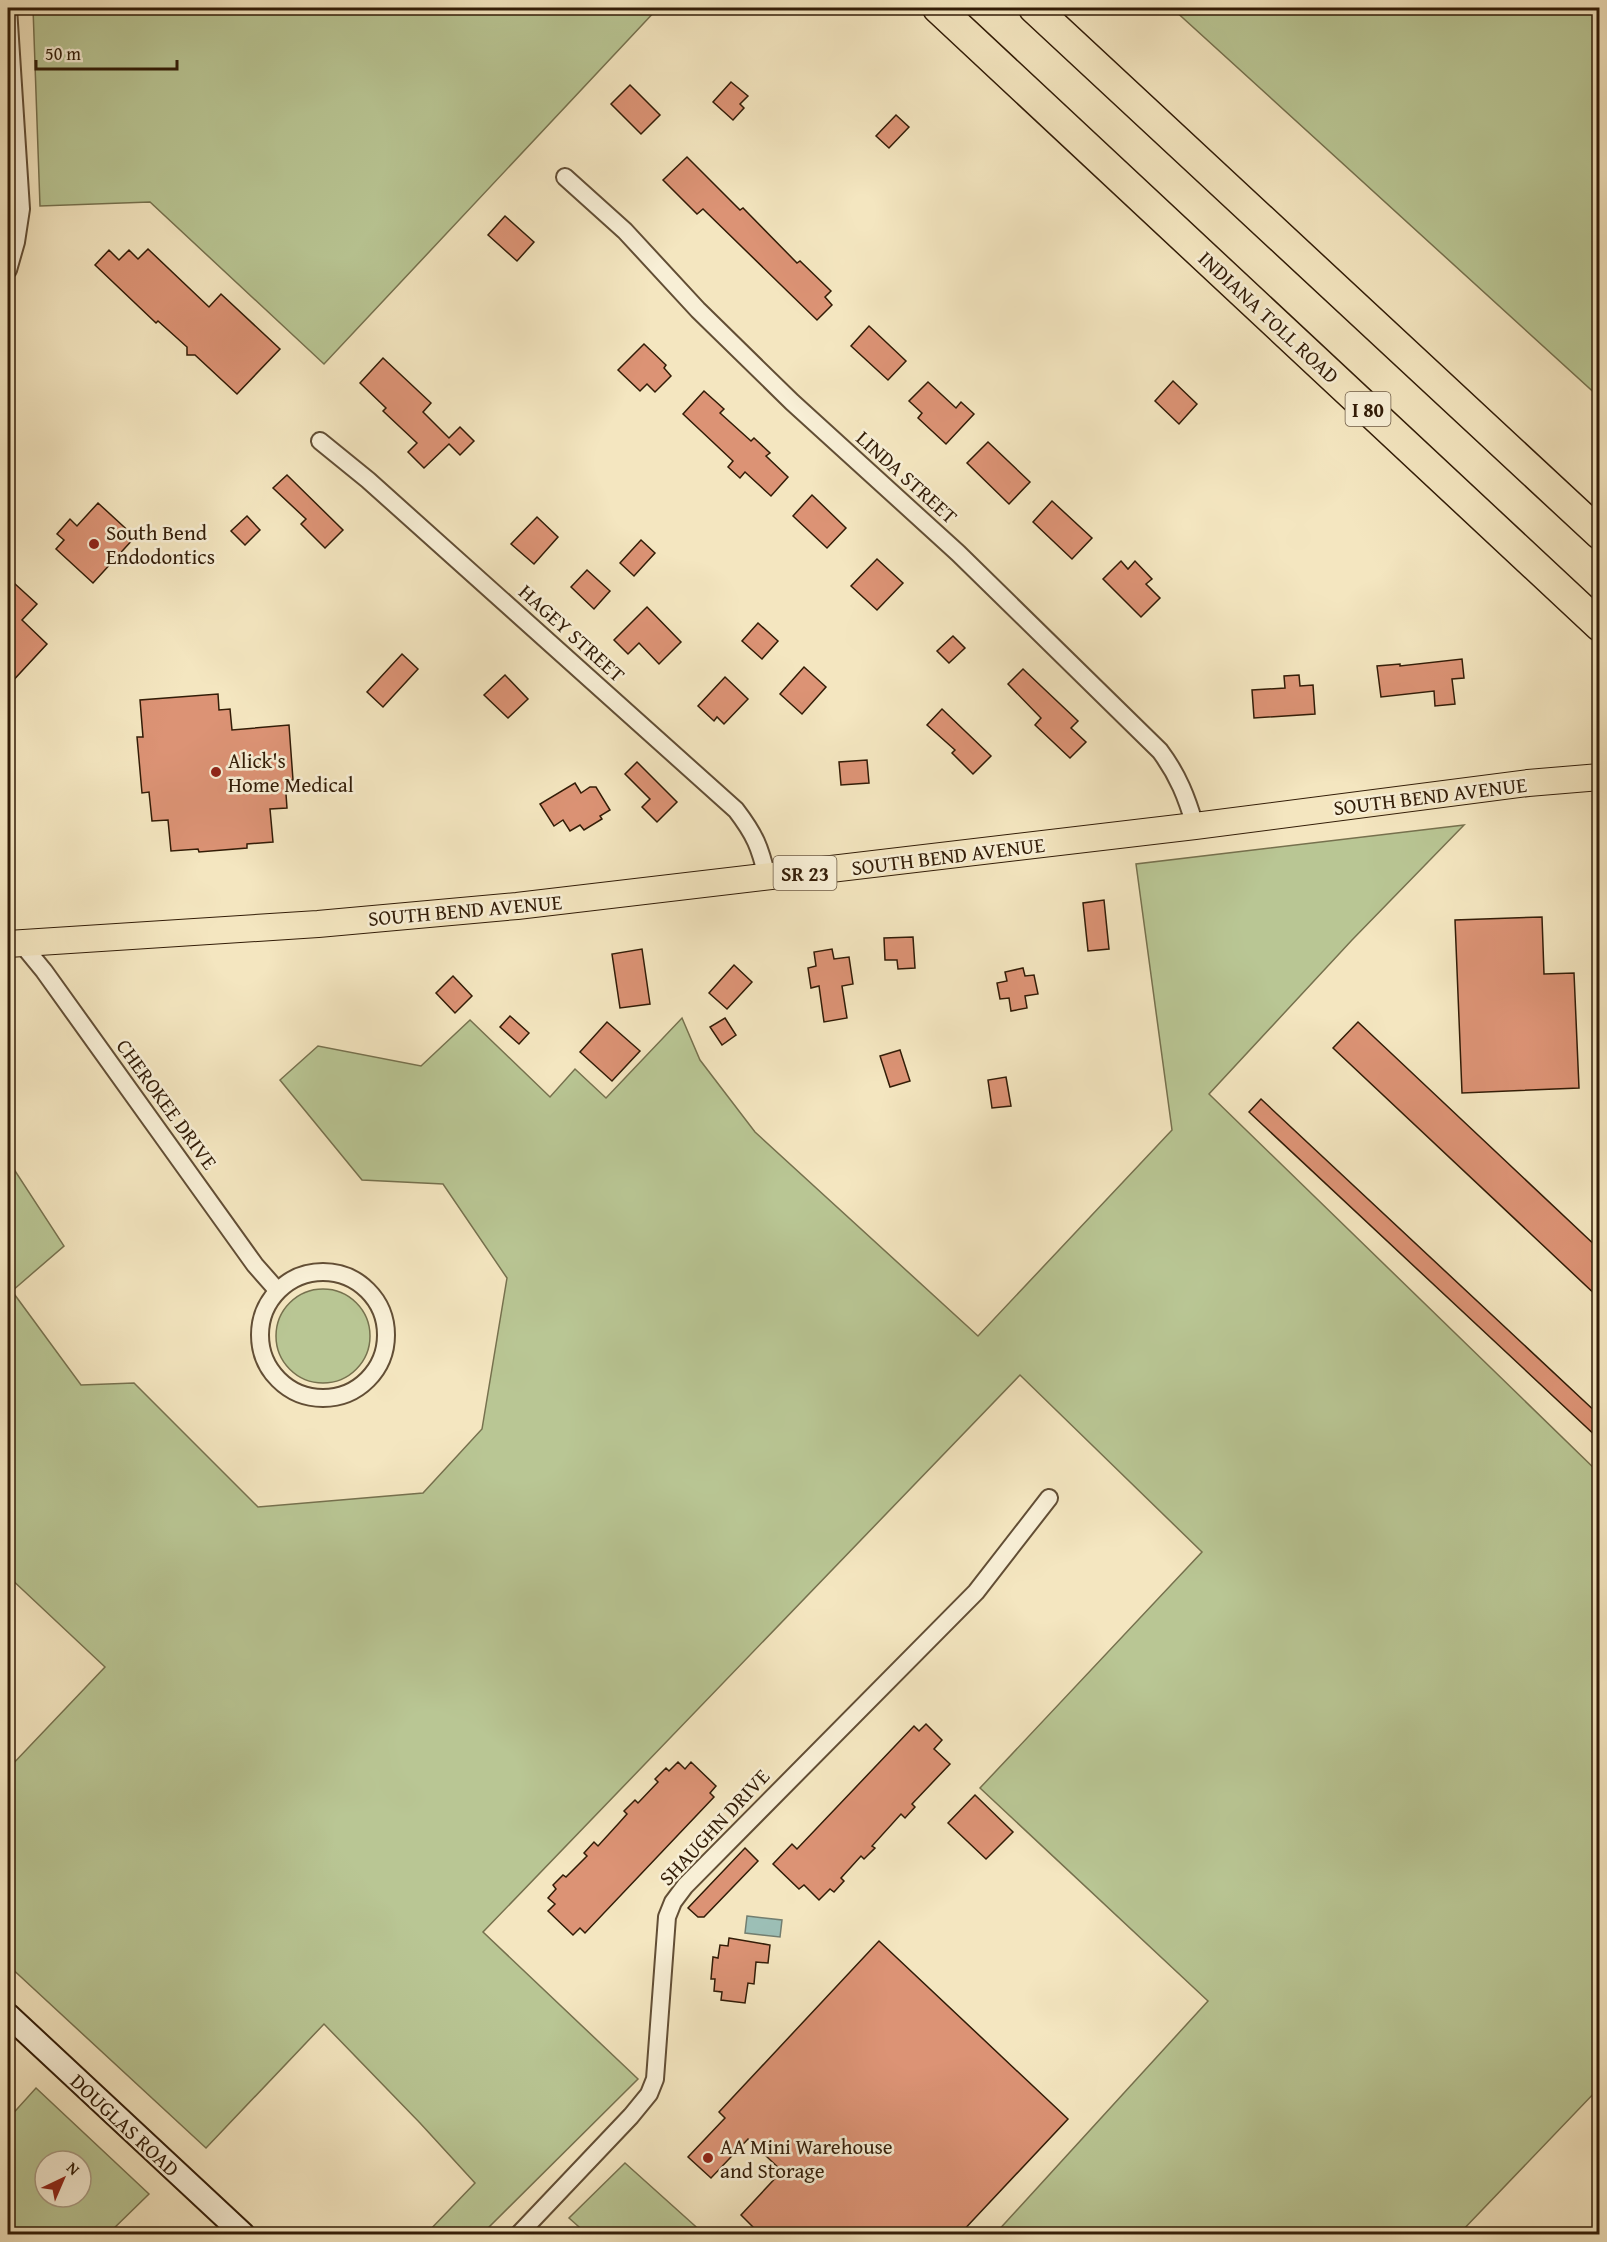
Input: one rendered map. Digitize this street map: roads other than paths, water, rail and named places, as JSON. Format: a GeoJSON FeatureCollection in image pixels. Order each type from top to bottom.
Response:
{"type":"FeatureCollection","features":[{"type":"Feature","properties":{"kind":"highway","name":"INDIANA TOLL ROAD"},"geometry":{"type":"LineString","coordinates":[[938,8],[1599,626]]}},
{"type":"Feature","properties":{"kind":"highway"},"geometry":{"type":"LineString","coordinates":[[1034,8],[1599,534]]}},
{"type":"Feature","properties":{"kind":"main road","name":"SOUTH BEND AVENUE"},"geometry":{"type":"LineString","coordinates":[[14,943],[329,923],[518,906],[1195,826],[1528,783],[1599,777]]}},
{"type":"Feature","properties":{"kind":"street"},"geometry":{"type":"LineString","coordinates":[[8,8],[21,209],[16,242],[8,270]]}},
{"type":"Feature","properties":{"kind":"street","name":"LINDA STREET"},"geometry":{"type":"LineString","coordinates":[[565,177],[625,231],[698,310],[783,393],[958,553],[1160,751],[1174,769],[1185,792],[1195,826]]}},
{"type":"Feature","properties":{"kind":"street","name":"HAGEY STREET"},"geometry":{"type":"LineString","coordinates":[[320,441],[377,488],[736,810],[754,833],[762,853],[767,877]]}},
{"type":"Feature","properties":{"kind":"street","name":"CHEROKEE DRIVE"},"geometry":{"type":"LineString","coordinates":[[14,943],[44,971],[255,1266],[277,1290]]}},
{"type":"Feature","properties":{"kind":"street"},"geometry":{"type":"LineString","coordinates":[[327,1272],[345,1276],[360,1284],[373,1297],[382,1313],[386,1331],[385,1349],[379,1366],[367,1381],[351,1393],[332,1398],[312,1398],[293,1392],[277,1380],[266,1364],[260,1345],[260,1325],[266,1306],[277,1290],[309,1273],[327,1272]]}},
{"type":"Feature","properties":{"kind":"street","name":"SHAUGHN DRIVE"},"geometry":{"type":"LineString","coordinates":[[519,2235],[649,2094],[655,2079],[667,1917],[673,1902],[685,1886],[976,1592],[1049,1498]]}},
{"type":"Feature","properties":{"kind":"street","name":"DOUGLAS ROAD"},"geometry":{"type":"LineString","coordinates":[[8,2015],[243,2235]]}},
{"type":"Feature","properties":{"kind":"water"},"geometry":{"type":"Polygon","coordinates":[[[747,1916],[782,1920],[780,1937],[745,1933],[747,1916]]]}},
{"type":"Feature","properties":{"kind":"place","name":"South Bend Endodontics"},"geometry":{"type":"Point","coordinates":[94,544]}},
{"type":"Feature","properties":{"kind":"place","name":"Alick's Home Medical"},"geometry":{"type":"Point","coordinates":[216,772]}},
{"type":"Feature","properties":{"kind":"place","name":"AA Mini Warehouse and Storage"},"geometry":{"type":"Point","coordinates":[708,2158]}}]}
